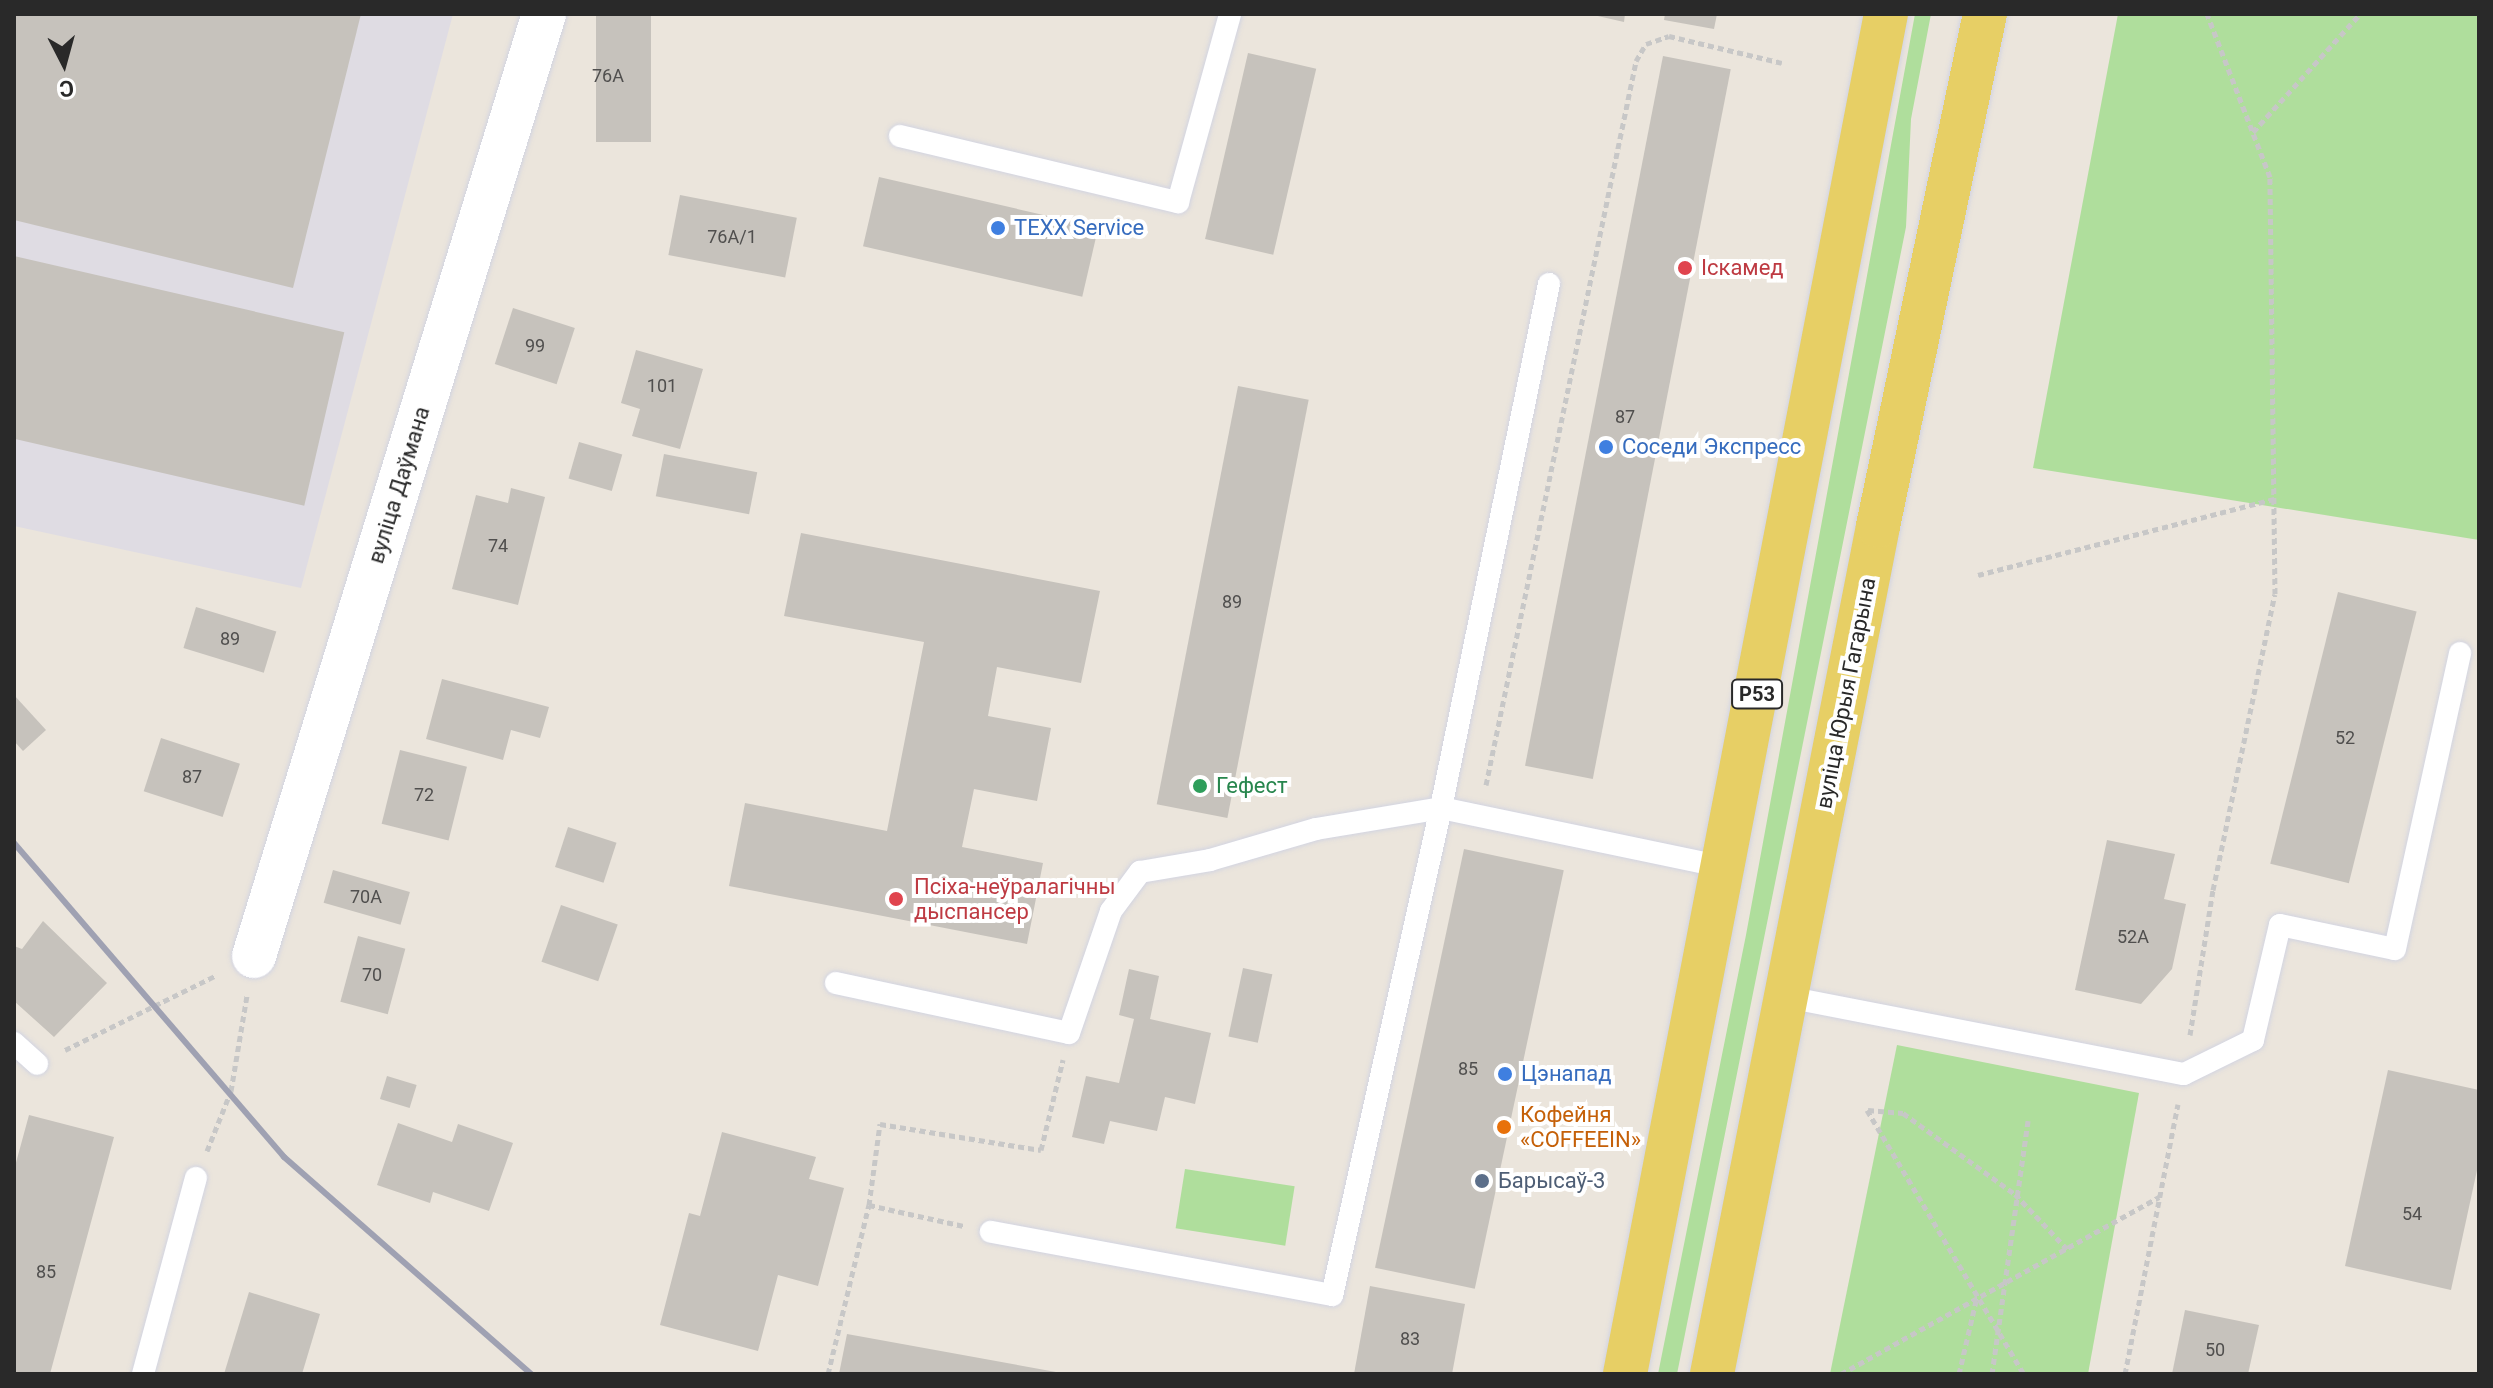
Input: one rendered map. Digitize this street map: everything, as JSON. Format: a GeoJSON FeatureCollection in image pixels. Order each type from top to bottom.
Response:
{"type":"FeatureCollection","features":[{"type":"Feature","properties":{"kind":"main road","name":"Р53"},"geometry":{"type":"LineString","coordinates":[[1625,1374],[1886,14]]}},
{"type":"Feature","properties":{"kind":"main road","name":"вуліца Юрыя Гагарына"},"geometry":{"type":"LineString","coordinates":[[1712,1374],[1985,14]]}},
{"type":"Feature","properties":{"kind":"street","name":"вуліца Даўмана"},"geometry":{"type":"LineString","coordinates":[[254,956],[544,14]]}},
{"type":"Feature","properties":{"kind":"lane"},"geometry":{"type":"LineString","coordinates":[[900,136],[1178,202],[1230,14]]}},
{"type":"Feature","properties":{"kind":"lane"},"geometry":{"type":"LineString","coordinates":[[991,1232],[1332,1295],[1441,808],[1549,284]]}},
{"type":"Feature","properties":{"kind":"lane"},"geometry":{"type":"LineString","coordinates":[[1787,997],[2184,1074],[2253,1040],[2280,925],[2395,949],[2460,653]]}},
{"type":"Feature","properties":{"kind":"lane"},"geometry":{"type":"LineString","coordinates":[[836,983],[1069,1033],[1111,911],[1140,872],[1210,860],[1316,829],[1441,808],[1724,867]]}},
{"type":"Feature","properties":{"kind":"lane"},"geometry":{"type":"LineString","coordinates":[[14,1043],[37,1064]]}},
{"type":"Feature","properties":{"kind":"lane"},"geometry":{"type":"LineString","coordinates":[[143,1374],[196,1178]]}},
{"type":"Feature","properties":{"kind":"path"},"geometry":{"type":"LineString","coordinates":[[2125,1374],[2184,1074],[2213,890],[2275,594],[2270,177],[2207,14]]}},
{"type":"Feature","properties":{"kind":"path"},"geometry":{"type":"LineString","coordinates":[[2253,133],[2360,14]]}},
{"type":"Feature","properties":{"kind":"path"},"geometry":{"type":"LineString","coordinates":[[1498,788],[1483,785],[1636,61],[1646,44],[1669,36],[1782,63]]}},
{"type":"Feature","properties":{"kind":"path"},"geometry":{"type":"LineString","coordinates":[[1978,575],[2274,499]]}},
{"type":"Feature","properties":{"kind":"path"},"geometry":{"type":"LineString","coordinates":[[37,1064],[254,956]]}},
{"type":"Feature","properties":{"kind":"path"},"geometry":{"type":"LineString","coordinates":[[196,1178],[231,1091],[254,956]]}},
{"type":"Feature","properties":{"kind":"path"},"geometry":{"type":"LineString","coordinates":[[828,1374],[869,1205],[880,1124],[1041,1150],[1069,1033]]}},
{"type":"Feature","properties":{"kind":"path"},"geometry":{"type":"LineString","coordinates":[[2024,1374],[1867,1110],[1903,1113],[2015,1194],[2067,1249]]}},
{"type":"Feature","properties":{"kind":"path"},"geometry":{"type":"LineString","coordinates":[[1992,1374],[2009,1281],[2006,1248],[2028,1121]]}},
{"type":"Feature","properties":{"kind":"path"},"geometry":{"type":"LineString","coordinates":[[1841,1374],[2160,1197]]}},
{"type":"Feature","properties":{"kind":"path"},"geometry":{"type":"LineString","coordinates":[[869,1205],[991,1232]]}},
{"type":"Feature","properties":{"kind":"path"},"geometry":{"type":"LineString","coordinates":[[1959,1374],[1977,1299]]}},
{"type":"Feature","properties":{"kind":"shaded area"},"geometry":{"type":"Polygon","coordinates":[[[14,14],[453,14],[301,588],[14,526],[14,14]]]}},
{"type":"Feature","properties":{"kind":"green space"},"geometry":{"type":"Polygon","coordinates":[[[1915,14],[1931,14],[1911,119],[1906,227],[1677,1374],[1658,1374],[1746,935],[1915,14]]]}},
{"type":"Feature","properties":{"kind":"green space"},"geometry":{"type":"Polygon","coordinates":[[[2118,14],[2479,14],[2479,540],[2033,468],[2118,14]]]}},
{"type":"Feature","properties":{"kind":"green space"},"geometry":{"type":"Polygon","coordinates":[[[1897,1045],[2139,1093],[2088,1374],[1830,1374],[1897,1045]]]}},
{"type":"Feature","properties":{"kind":"green space"},"geometry":{"type":"Polygon","coordinates":[[[1185,1169],[1295,1186],[1285,1246],[1176,1228],[1185,1169]]]}},
{"type":"Feature","properties":{"kind":"building"},"geometry":{"type":"Polygon","coordinates":[[[14,14],[361,14],[293,288],[14,220],[14,14]]]}},
{"type":"Feature","properties":{"kind":"building"},"geometry":{"type":"Polygon","coordinates":[[[596,14],[651,14],[651,142],[596,142],[596,14]]]}},
{"type":"Feature","properties":{"kind":"building"},"geometry":{"type":"Polygon","coordinates":[[[1589,14],[1625,14],[1624,22],[1589,14]]]}},
{"type":"Feature","properties":{"kind":"building"},"geometry":{"type":"Polygon","coordinates":[[[1665,14],[1717,14],[1714,29],[1664,20],[1665,14]]]}},
{"type":"Feature","properties":{"kind":"building"},"geometry":{"type":"Polygon","coordinates":[[[1248,53],[1316,69],[1273,255],[1205,239],[1248,53]]]}},
{"type":"Feature","properties":{"kind":"building"},"geometry":{"type":"Polygon","coordinates":[[[1663,56],[1731,69],[1593,779],[1525,766],[1663,56]]]}},
{"type":"Feature","properties":{"kind":"building"},"geometry":{"type":"Polygon","coordinates":[[[879,177],[1098,228],[1082,297],[863,246],[879,177]]]}},
{"type":"Feature","properties":{"kind":"building"},"geometry":{"type":"Polygon","coordinates":[[[680,195],[797,218],[785,278],[668,255],[680,195]]]}},
{"type":"Feature","properties":{"kind":"building"},"geometry":{"type":"Polygon","coordinates":[[[14,256],[344,332],[304,506],[14,439],[14,256]]]}},
{"type":"Feature","properties":{"kind":"building"},"geometry":{"type":"Polygon","coordinates":[[[513,308],[575,328],[557,384],[495,364],[513,308]]]}},
{"type":"Feature","properties":{"kind":"building"},"geometry":{"type":"Polygon","coordinates":[[[636,350],[703,369],[680,449],[632,436],[640,409],[621,403],[636,350]]]}},
{"type":"Feature","properties":{"kind":"building"},"geometry":{"type":"Polygon","coordinates":[[[1238,386],[1309,400],[1227,818],[1157,804],[1238,386]]]}},
{"type":"Feature","properties":{"kind":"building"},"geometry":{"type":"Polygon","coordinates":[[[579,442],[622,454],[612,491],[569,479],[579,442]]]}},
{"type":"Feature","properties":{"kind":"building"},"geometry":{"type":"Polygon","coordinates":[[[664,454],[757,472],[749,514],[656,496],[664,454]]]}},
{"type":"Feature","properties":{"kind":"building"},"geometry":{"type":"Polygon","coordinates":[[[511,488],[545,497],[518,605],[452,589],[476,495],[508,503],[511,488]]]}},
{"type":"Feature","properties":{"kind":"building"},"geometry":{"type":"Polygon","coordinates":[[[801,533],[1100,591],[1081,683],[997,667],[988,716],[1051,728],[1037,801],[974,789],[962,847],[1043,863],[1027,944],[729,886],[745,803],[887,831],[924,642],[784,616],[801,533]]]}},
{"type":"Feature","properties":{"kind":"building"},"geometry":{"type":"Polygon","coordinates":[[[2338,592],[2417,612],[2349,883],[2270,864],[2338,592]]]}},
{"type":"Feature","properties":{"kind":"building"},"geometry":{"type":"Polygon","coordinates":[[[196,607],[276,632],[264,673],[183,648],[196,607]]]}},
{"type":"Feature","properties":{"kind":"building"},"geometry":{"type":"Polygon","coordinates":[[[442,679],[549,707],[540,738],[511,730],[503,760],[426,739],[442,679]]]}},
{"type":"Feature","properties":{"kind":"building"},"geometry":{"type":"Polygon","coordinates":[[[14,695],[46,730],[23,751],[14,741],[14,695]]]}},
{"type":"Feature","properties":{"kind":"building"},"geometry":{"type":"Polygon","coordinates":[[[161,738],[240,764],[223,817],[144,791],[161,738]]]}},
{"type":"Feature","properties":{"kind":"building"},"geometry":{"type":"Polygon","coordinates":[[[400,750],[467,767],[449,840],[382,824],[400,750]]]}},
{"type":"Feature","properties":{"kind":"building"},"geometry":{"type":"Polygon","coordinates":[[[568,827],[617,843],[604,883],[555,867],[568,827]]]}},
{"type":"Feature","properties":{"kind":"building"},"geometry":{"type":"Polygon","coordinates":[[[2107,840],[2175,854],[2164,899],[2186,904],[2172,969],[2141,1004],[2075,990],[2107,840]]]}},
{"type":"Feature","properties":{"kind":"building"},"geometry":{"type":"Polygon","coordinates":[[[1464,849],[1564,870],[1475,1289],[1375,1268],[1464,849]]]}},
{"type":"Feature","properties":{"kind":"building"},"geometry":{"type":"Polygon","coordinates":[[[333,870],[410,892],[401,925],[324,903],[333,870]]]}},
{"type":"Feature","properties":{"kind":"building"},"geometry":{"type":"Polygon","coordinates":[[[561,905],[618,925],[598,981],[541,962],[561,905]]]}},
{"type":"Feature","properties":{"kind":"building"},"geometry":{"type":"Polygon","coordinates":[[[43,921],[107,983],[54,1037],[14,1001],[14,946],[22,949],[43,921]]]}},
{"type":"Feature","properties":{"kind":"building"},"geometry":{"type":"Polygon","coordinates":[[[358,936],[405,949],[388,1014],[340,1002],[358,936]]]}},
{"type":"Feature","properties":{"kind":"building"},"geometry":{"type":"Polygon","coordinates":[[[1243,968],[1272,974],[1258,1043],[1228,1036],[1243,968]]]}},
{"type":"Feature","properties":{"kind":"building"},"geometry":{"type":"Polygon","coordinates":[[[1129,969],[1159,976],[1150,1019],[1211,1033],[1195,1104],[1165,1097],[1157,1131],[1110,1121],[1104,1144],[1072,1137],[1086,1076],[1119,1083],[1134,1019],[1119,1015],[1129,969]]]}},
{"type":"Feature","properties":{"kind":"building"},"geometry":{"type":"Polygon","coordinates":[[[2388,1070],[2479,1090],[2479,1161],[2451,1290],[2345,1266],[2388,1070]]]}},
{"type":"Feature","properties":{"kind":"building"},"geometry":{"type":"Polygon","coordinates":[[[387,1076],[417,1085],[410,1108],[380,1099],[387,1076]]]}},
{"type":"Feature","properties":{"kind":"building"},"geometry":{"type":"Polygon","coordinates":[[[29,1115],[114,1137],[50,1374],[14,1374],[14,1170],[29,1115]]]}},
{"type":"Feature","properties":{"kind":"building"},"geometry":{"type":"Polygon","coordinates":[[[398,1123],[452,1142],[458,1124],[513,1143],[489,1211],[433,1192],[430,1203],[377,1185],[398,1123]]]}},
{"type":"Feature","properties":{"kind":"building"},"geometry":{"type":"Polygon","coordinates":[[[722,1132],[816,1157],[809,1179],[844,1188],[818,1286],[778,1275],[758,1351],[660,1325],[689,1213],[700,1216],[722,1132]]]}},
{"type":"Feature","properties":{"kind":"building"},"geometry":{"type":"Polygon","coordinates":[[[1370,1286],[1465,1304],[1452,1374],[1354,1374],[1370,1286]]]}},
{"type":"Feature","properties":{"kind":"building"},"geometry":{"type":"Polygon","coordinates":[[[249,1292],[320,1314],[302,1374],[224,1374],[249,1292]]]}},
{"type":"Feature","properties":{"kind":"building"},"geometry":{"type":"Polygon","coordinates":[[[2185,1310],[2259,1325],[2248,1374],[2172,1374],[2185,1310]]]}},
{"type":"Feature","properties":{"kind":"building"},"geometry":{"type":"Polygon","coordinates":[[[847,1334],[1056,1372],[1056,1374],[839,1374],[847,1334]]]}},
{"type":"Feature","properties":{"kind":"railway"},"geometry":{"type":"LineString","coordinates":[[14,843],[284,1157],[531,1374]]}},
{"type":"Feature","properties":{"kind":"place","name":"TEXX Service"},"geometry":{"type":"Point","coordinates":[998,228]}},
{"type":"Feature","properties":{"kind":"place","name":"Іскамед"},"geometry":{"type":"Point","coordinates":[1685,268]}},
{"type":"Feature","properties":{"kind":"place","name":"Соседи Экспресс"},"geometry":{"type":"Point","coordinates":[1606,447]}},
{"type":"Feature","properties":{"kind":"place","name":"Гефест"},"geometry":{"type":"Point","coordinates":[1200,786]}},
{"type":"Feature","properties":{"kind":"place","name":"Псіха-неўралагічны дыспансер"},"geometry":{"type":"Point","coordinates":[896,899]}},
{"type":"Feature","properties":{"kind":"place","name":"Цэнапад"},"geometry":{"type":"Point","coordinates":[1505,1074]}},
{"type":"Feature","properties":{"kind":"place","name":"Кофейня «COFFEEIN»"},"geometry":{"type":"Point","coordinates":[1504,1127]}},
{"type":"Feature","properties":{"kind":"place","name":"Барысаў-3"},"geometry":{"type":"Point","coordinates":[1482,1181]}}]}
